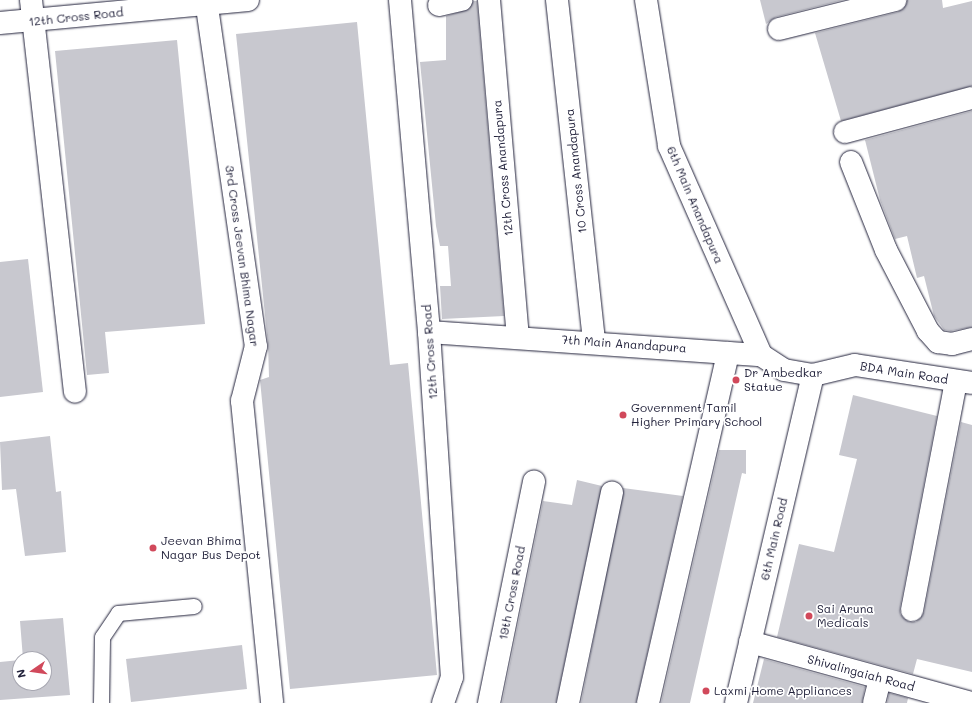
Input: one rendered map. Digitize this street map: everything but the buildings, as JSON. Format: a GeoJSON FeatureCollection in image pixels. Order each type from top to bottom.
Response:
{"type":"FeatureCollection","features":[{"type":"Feature","properties":{"kind":"street"},"geometry":{"type":"LineString","coordinates":[[31,0],[75,392]]}},
{"type":"Feature","properties":{"kind":"street","name":"12th Cross Road"},"geometry":{"type":"LineString","coordinates":[[0,24],[33,22],[206,1],[248,0]]}},
{"type":"Feature","properties":{"kind":"street","name":"12th Cross Road"},"geometry":{"type":"LineString","coordinates":[[400,0],[429,332],[452,677],[443,703]]}},
{"type":"Feature","properties":{"kind":"street"},"geometry":{"type":"LineString","coordinates":[[439,5],[461,0]]}},
{"type":"Feature","properties":{"kind":"street","name":"12th Cross Anandapura"},"geometry":{"type":"LineString","coordinates":[[489,0],[518,336]]}},
{"type":"Feature","properties":{"kind":"street","name":"10 Cross Anandapura"},"geometry":{"type":"LineString","coordinates":[[557,0],[594,342]]}},
{"type":"Feature","properties":{"kind":"street","name":"6th Main Anandapura"},"geometry":{"type":"LineString","coordinates":[[646,0],[669,146],[761,355]]}},
{"type":"Feature","properties":{"kind":"street"},"geometry":{"type":"LineString","coordinates":[[779,29],[895,0]]}},
{"type":"Feature","properties":{"kind":"street","name":"3rd Cross Jeevan Bhima Nagar"},"geometry":{"type":"LineString","coordinates":[[206,1],[256,346],[242,401],[272,703]]}},
{"type":"Feature","properties":{"kind":"street"},"geometry":{"type":"LineString","coordinates":[[846,132],[972,98]]}},
{"type":"Feature","properties":{"kind":"street"},"geometry":{"type":"LineString","coordinates":[[851,162],[886,250],[928,331],[938,342],[952,344],[972,340]]}},
{"type":"Feature","properties":{"kind":"street","name":"7th Main Anandapura"},"geometry":{"type":"LineString","coordinates":[[429,332],[518,336],[761,355],[784,370],[813,376]]}},
{"type":"Feature","properties":{"kind":"street"},"geometry":{"type":"LineString","coordinates":[[648,703],[728,352]]}},
{"type":"Feature","properties":{"kind":"street","name":"BDA Main Road"},"geometry":{"type":"LineString","coordinates":[[813,376],[855,365],[964,382]]}},
{"type":"Feature","properties":{"kind":"street","name":"6th Main Road"},"geometry":{"type":"LineString","coordinates":[[736,703],[813,376]]}},
{"type":"Feature","properties":{"kind":"street"},"geometry":{"type":"LineString","coordinates":[[912,610],[964,382]]}},
{"type":"Feature","properties":{"kind":"street","name":"19th Cross Road"},"geometry":{"type":"LineString","coordinates":[[489,703],[534,482]]}},
{"type":"Feature","properties":{"kind":"street"},"geometry":{"type":"LineString","coordinates":[[568,703],[612,493]]}},
{"type":"Feature","properties":{"kind":"street","name":"Shivalingaiah Road"},"geometry":{"type":"LineString","coordinates":[[750,642],[880,679],[972,703]]}},
{"type":"Feature","properties":{"kind":"street"},"geometry":{"type":"LineString","coordinates":[[874,703],[880,679]]}},
{"type":"Feature","properties":{"kind":"lane"},"geometry":{"type":"LineString","coordinates":[[101,703],[102,637],[118,613],[194,606]]}},
{"type":"Feature","properties":{"kind":"place","name":"Dr Ambedkar Statue"},"geometry":{"type":"Point","coordinates":[736,380]}},
{"type":"Feature","properties":{"kind":"place","name":"Government Tamil Higher Primary School"},"geometry":{"type":"Point","coordinates":[623,415]}},
{"type":"Feature","properties":{"kind":"place","name":"Jeevan Bhima Nagar Bus Depot"},"geometry":{"type":"Point","coordinates":[153,548]}},
{"type":"Feature","properties":{"kind":"place","name":"Sai Aruna Medicals"},"geometry":{"type":"Point","coordinates":[809,616]}},
{"type":"Feature","properties":{"kind":"place","name":"Laxmi Home Appliances"},"geometry":{"type":"Point","coordinates":[706,691]}}]}
